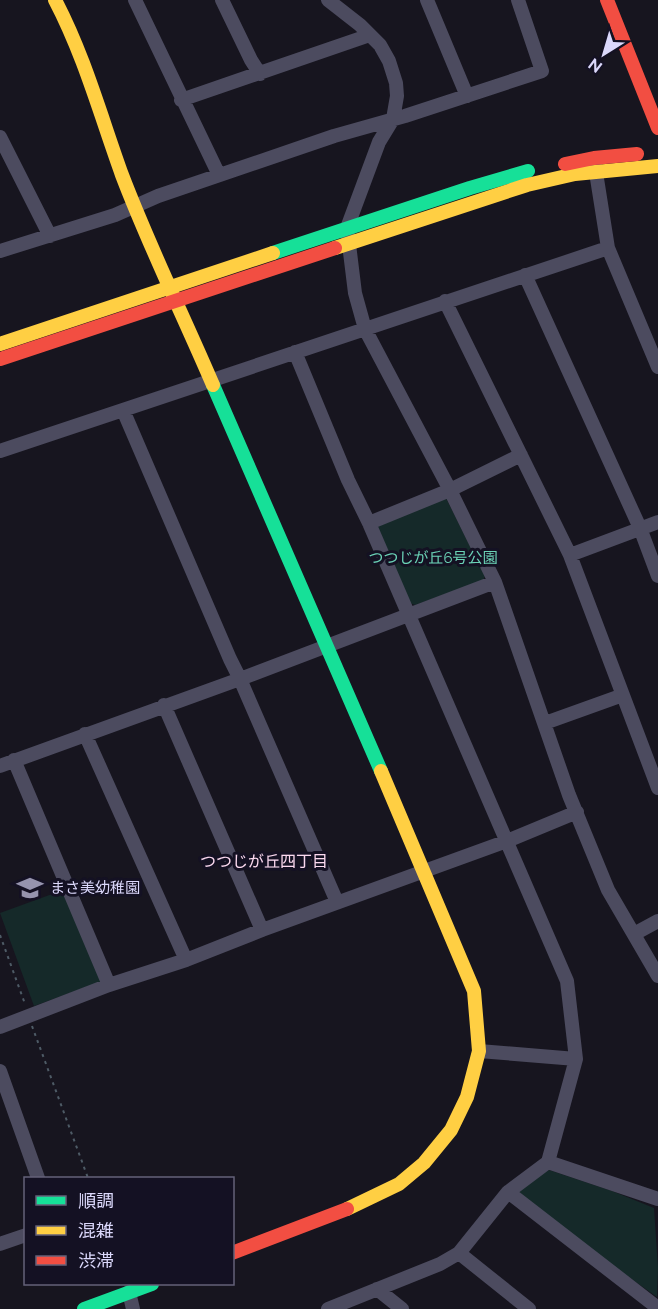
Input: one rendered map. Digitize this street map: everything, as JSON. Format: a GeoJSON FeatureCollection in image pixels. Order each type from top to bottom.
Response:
{"type":"FeatureCollection","features":[{"type":"Feature","properties":{"kind":"street"},"geometry":{"type":"LineString","coordinates":[[55,0],[69,26],[135,206],[172,295],[424,871],[474,991],[479,1051],[467,1097],[451,1130],[424,1162],[399,1184],[356,1206],[234,1252]]}},
{"type":"Feature","properties":{"kind":"street"},"geometry":{"type":"LineString","coordinates":[[135,0],[219,175]]}},
{"type":"Feature","properties":{"kind":"street"},"geometry":{"type":"LineString","coordinates":[[222,0],[260,74]]}},
{"type":"Feature","properties":{"kind":"street"},"geometry":{"type":"LineString","coordinates":[[328,0],[360,24],[380,45],[389,61],[396,83],[397,96],[393,119],[379,142],[347,228],[355,293],[365,329],[450,490],[495,582],[569,795],[608,890],[658,976]]}},
{"type":"Feature","properties":{"kind":"street"},"geometry":{"type":"LineString","coordinates":[[427,0],[467,96]]}},
{"type":"Feature","properties":{"kind":"street"},"geometry":{"type":"LineString","coordinates":[[0,251],[50,236],[219,175],[542,71],[518,0]]}},
{"type":"Feature","properties":{"kind":"street"},"geometry":{"type":"LineString","coordinates":[[607,0],[658,128]]}},
{"type":"Feature","properties":{"kind":"street"},"geometry":{"type":"LineString","coordinates":[[182,100],[370,35]]}},
{"type":"Feature","properties":{"kind":"street"},"geometry":{"type":"LineString","coordinates":[[2,146],[50,236]]}},
{"type":"Feature","properties":{"kind":"street"},"geometry":{"type":"LineString","coordinates":[[0,360],[347,228],[522,172],[595,165],[658,152]]}},
{"type":"Feature","properties":{"kind":"street"},"geometry":{"type":"LineString","coordinates":[[595,165],[608,248],[658,367]]}},
{"type":"Feature","properties":{"kind":"street"},"geometry":{"type":"LineString","coordinates":[[0,344],[350,243],[527,185],[575,174],[595,165],[658,166]]}},
{"type":"Feature","properties":{"kind":"street"},"geometry":{"type":"LineString","coordinates":[[0,451],[608,248]]}},
{"type":"Feature","properties":{"kind":"street"},"geometry":{"type":"LineString","coordinates":[[525,275],[640,528],[658,576]]}},
{"type":"Feature","properties":{"kind":"street"},"geometry":{"type":"LineString","coordinates":[[445,301],[570,555],[658,788]]}},
{"type":"Feature","properties":{"kind":"street"},"geometry":{"type":"LineString","coordinates":[[295,352],[348,480],[369,523],[567,981],[576,1059],[548,1162],[508,1192],[459,1253],[440,1264],[328,1309]]}},
{"type":"Feature","properties":{"kind":"street"},"geometry":{"type":"LineString","coordinates":[[123,410],[337,902]]}},
{"type":"Feature","properties":{"kind":"street"},"geometry":{"type":"LineString","coordinates":[[369,523],[450,490],[520,455]]}},
{"type":"Feature","properties":{"kind":"street"},"geometry":{"type":"LineString","coordinates":[[570,555],[658,522]]}},
{"type":"Feature","properties":{"kind":"street"},"geometry":{"type":"LineString","coordinates":[[0,766],[240,679],[495,582]]}},
{"type":"Feature","properties":{"kind":"street"},"geometry":{"type":"LineString","coordinates":[[545,723],[623,695]]}},
{"type":"Feature","properties":{"kind":"street"},"geometry":{"type":"LineString","coordinates":[[164,705],[262,930]]}},
{"type":"Feature","properties":{"kind":"street"},"geometry":{"type":"LineString","coordinates":[[86,735],[186,960]]}},
{"type":"Feature","properties":{"kind":"street"},"geometry":{"type":"LineString","coordinates":[[14,760],[109,985]]}},
{"type":"Feature","properties":{"kind":"street"},"geometry":{"type":"LineString","coordinates":[[0,1027],[109,985],[186,960],[337,902],[507,841],[577,812]]}},
{"type":"Feature","properties":{"kind":"street"},"geometry":{"type":"LineString","coordinates":[[634,934],[658,921]]}},
{"type":"Feature","properties":{"kind":"street"},"geometry":{"type":"LineString","coordinates":[[479,1051],[576,1059]]}},
{"type":"Feature","properties":{"kind":"street"},"geometry":{"type":"LineString","coordinates":[[0,1071],[37,1177]]}},
{"type":"Feature","properties":{"kind":"street"},"geometry":{"type":"LineString","coordinates":[[548,1162],[658,1199]]}},
{"type":"Feature","properties":{"kind":"street"},"geometry":{"type":"LineString","coordinates":[[508,1192],[658,1308]]}},
{"type":"Feature","properties":{"kind":"street"},"geometry":{"type":"LineString","coordinates":[[0,1244],[24,1236]]}},
{"type":"Feature","properties":{"kind":"street"},"geometry":{"type":"LineString","coordinates":[[459,1253],[529,1309]]}},
{"type":"Feature","properties":{"kind":"street"},"geometry":{"type":"LineString","coordinates":[[84,1309],[149,1285]]}},
{"type":"Feature","properties":{"kind":"street"},"geometry":{"type":"LineString","coordinates":[[377,1289],[402,1309]]}},
{"type":"Feature","properties":{"kind":"street"},"geometry":{"type":"LineString","coordinates":[[129,1292],[134,1309]]}},
{"type":"Feature","properties":{"kind":"path"},"geometry":{"type":"LineString","coordinates":[[0,935],[87,1177]]}},
{"type":"Feature","properties":{"kind":"green space","name":"つつじが丘6号公園"},"geometry":{"type":"Polygon","coordinates":[[[445,496],[485,576],[483,581],[415,605],[410,603],[377,525],[445,496]]]}},
{"type":"Feature","properties":{"kind":"green space"},"geometry":{"type":"Polygon","coordinates":[[[66,889],[103,981],[34,1006],[0,913],[66,889]]]}},
{"type":"Feature","properties":{"kind":"green space"},"geometry":{"type":"Polygon","coordinates":[[[549,1170],[654,1208],[658,1268],[657,1297],[508,1192],[549,1170]]]}},
{"type":"Feature","properties":{"kind":"traffic: fast"},"geometry":{"type":"LineString","coordinates":[[273,253],[528,171]]}},
{"type":"Feature","properties":{"kind":"traffic: fast"},"geometry":{"type":"LineString","coordinates":[[213,385],[381,771]]}},
{"type":"Feature","properties":{"kind":"traffic: fast"},"geometry":{"type":"LineString","coordinates":[[84,1309],[149,1285]]}},
{"type":"Feature","properties":{"kind":"traffic: slow"},"geometry":{"type":"LineString","coordinates":[[55,0],[83,64],[132,202],[213,385]]}},
{"type":"Feature","properties":{"kind":"traffic: slow"},"geometry":{"type":"LineString","coordinates":[[335,248],[527,185],[575,174],[658,166]]}},
{"type":"Feature","properties":{"kind":"traffic: slow"},"geometry":{"type":"LineString","coordinates":[[0,344],[273,253]]}},
{"type":"Feature","properties":{"kind":"traffic: slow"},"geometry":{"type":"LineString","coordinates":[[347,1209],[399,1184],[424,1163],[451,1130],[467,1097],[479,1051],[474,991],[381,771]]}},
{"type":"Feature","properties":{"kind":"traffic: jam"},"geometry":{"type":"LineString","coordinates":[[607,0],[658,128]]}},
{"type":"Feature","properties":{"kind":"traffic: jam"},"geometry":{"type":"LineString","coordinates":[[565,164],[594,158],[637,154]]}},
{"type":"Feature","properties":{"kind":"traffic: jam"},"geometry":{"type":"LineString","coordinates":[[0,359],[335,248]]}},
{"type":"Feature","properties":{"kind":"traffic: jam"},"geometry":{"type":"LineString","coordinates":[[234,1252],[347,1209]]}},
{"type":"Feature","properties":{"kind":"place","name":"まさ美幼稚園"},"geometry":{"type":"Point","coordinates":[30,888]}},
{"type":"Feature","properties":{"kind":"district","name":"つつじが丘四丁目"},"geometry":{"type":"Point","coordinates":[264,861]}}]}
